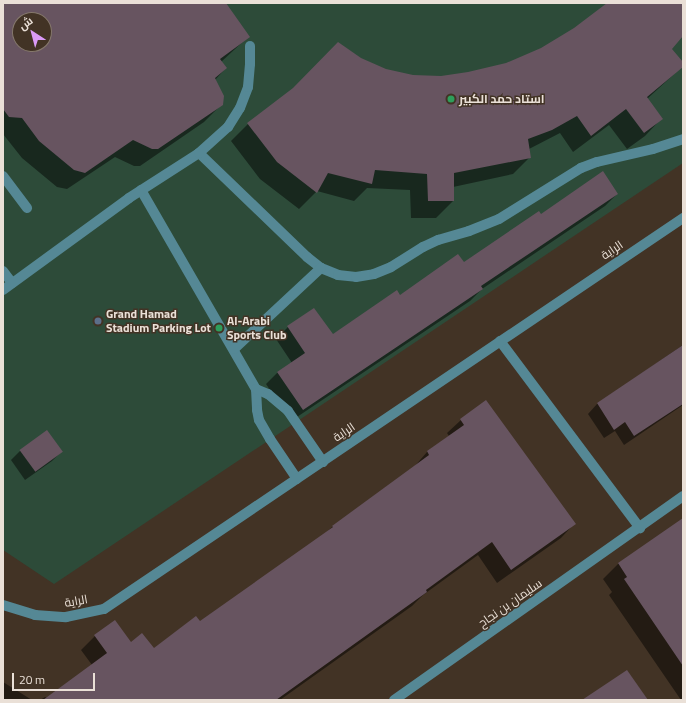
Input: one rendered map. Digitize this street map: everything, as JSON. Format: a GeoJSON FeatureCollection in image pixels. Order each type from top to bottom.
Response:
{"type":"FeatureCollection","features":[{"type":"Feature","properties":{"kind":"street"},"geometry":{"type":"LineString","coordinates":[[3,290],[141,190],[199,153],[228,127],[240,108],[248,87],[250,46]]}},
{"type":"Feature","properties":{"kind":"street"},"geometry":{"type":"LineString","coordinates":[[199,153],[307,257],[321,268],[338,275],[356,277],[374,274],[391,267],[423,247],[438,240],[469,231],[499,218],[581,168],[597,162],[654,149],[683,139]]}},
{"type":"Feature","properties":{"kind":"street"},"geometry":{"type":"LineString","coordinates":[[3,176],[27,208]]}},
{"type":"Feature","properties":{"kind":"street"},"geometry":{"type":"LineString","coordinates":[[141,190],[256,389],[257,410],[260,420],[270,439],[297,479]]}},
{"type":"Feature","properties":{"kind":"street","name":"الراية"},"geometry":{"type":"LineString","coordinates":[[3,605],[35,615],[66,617],[104,609],[323,462],[500,340],[683,218]]}},
{"type":"Feature","properties":{"kind":"street"},"geometry":{"type":"LineString","coordinates":[[234,349],[321,268]]}},
{"type":"Feature","properties":{"kind":"street"},"geometry":{"type":"LineString","coordinates":[[3,271],[12,283]]}},
{"type":"Feature","properties":{"kind":"street"},"geometry":{"type":"LineString","coordinates":[[500,340],[640,528]]}},
{"type":"Feature","properties":{"kind":"street"},"geometry":{"type":"LineString","coordinates":[[256,389],[268,394],[288,411],[323,462]]}},
{"type":"Feature","properties":{"kind":"street","name":"سليمان بن نجاح"},"geometry":{"type":"LineString","coordinates":[[394,700],[640,528],[683,496]]}},
{"type":"Feature","properties":{"kind":"green space","name":"Al-Arabi Sports Club"},"geometry":{"type":"Polygon","coordinates":[[[3,3],[683,3],[683,163],[54,584],[3,550],[3,3]]]}},
{"type":"Feature","properties":{"kind":"building"},"geometry":{"type":"Polygon","coordinates":[[[3,3],[226,3],[250,37],[220,59],[227,68],[215,78],[224,96],[223,105],[158,149],[152,149],[133,140],[85,173],[74,170],[39,141],[22,118],[9,117],[3,109],[3,3]]]}},
{"type":"Feature","properties":{"kind":"building"},"geometry":{"type":"Polygon","coordinates":[[[607,3],[683,3],[683,36],[672,49],[683,62],[683,67],[647,97],[663,119],[644,133],[626,109],[591,136],[577,116],[552,130],[528,139],[531,158],[454,173],[454,201],[428,201],[427,174],[375,170],[372,184],[328,173],[317,193],[277,162],[247,123],[293,88],[338,42],[361,58],[386,69],[413,75],[441,76],[468,72],[506,63],[541,48],[574,28],[607,3]]]}},
{"type":"Feature","properties":{"kind":"building"},"geometry":{"type":"Polygon","coordinates":[[[603,171],[618,194],[481,286],[483,289],[303,410],[277,372],[305,353],[287,326],[314,308],[333,334],[397,290],[400,295],[458,254],[464,262],[539,211],[541,214],[603,171]]]}},
{"type":"Feature","properties":{"kind":"building"},"geometry":{"type":"Polygon","coordinates":[[[683,345],[683,404],[634,436],[625,422],[614,430],[597,403],[683,345]]]}},
{"type":"Feature","properties":{"kind":"building"},"geometry":{"type":"Polygon","coordinates":[[[486,400],[576,524],[511,570],[492,542],[426,590],[427,592],[276,700],[43,700],[107,653],[94,635],[115,620],[131,642],[142,633],[154,648],[196,616],[200,621],[333,527],[332,526],[429,455],[427,451],[464,425],[460,419],[486,400]]]}},
{"type":"Feature","properties":{"kind":"building"},"geometry":{"type":"Polygon","coordinates":[[[47,430],[63,452],[35,472],[19,450],[47,430]]]}},
{"type":"Feature","properties":{"kind":"building"},"geometry":{"type":"Polygon","coordinates":[[[683,518],[683,666],[624,579],[627,577],[618,563],[683,518]]]}},
{"type":"Feature","properties":{"kind":"building"},"geometry":{"type":"Polygon","coordinates":[[[627,670],[648,700],[582,700],[627,670]]]}},
{"type":"Feature","properties":{"kind":"place","name":"استاد حمد الكبير"},"geometry":{"type":"Point","coordinates":[451,99]}},
{"type":"Feature","properties":{"kind":"place","name":"Grand Hamad Stadium Parking Lot"},"geometry":{"type":"Point","coordinates":[98,321]}},
{"type":"Feature","properties":{"kind":"place","name":"Al-Arabi Sports Club"},"geometry":{"type":"Point","coordinates":[219,328]}}]}
